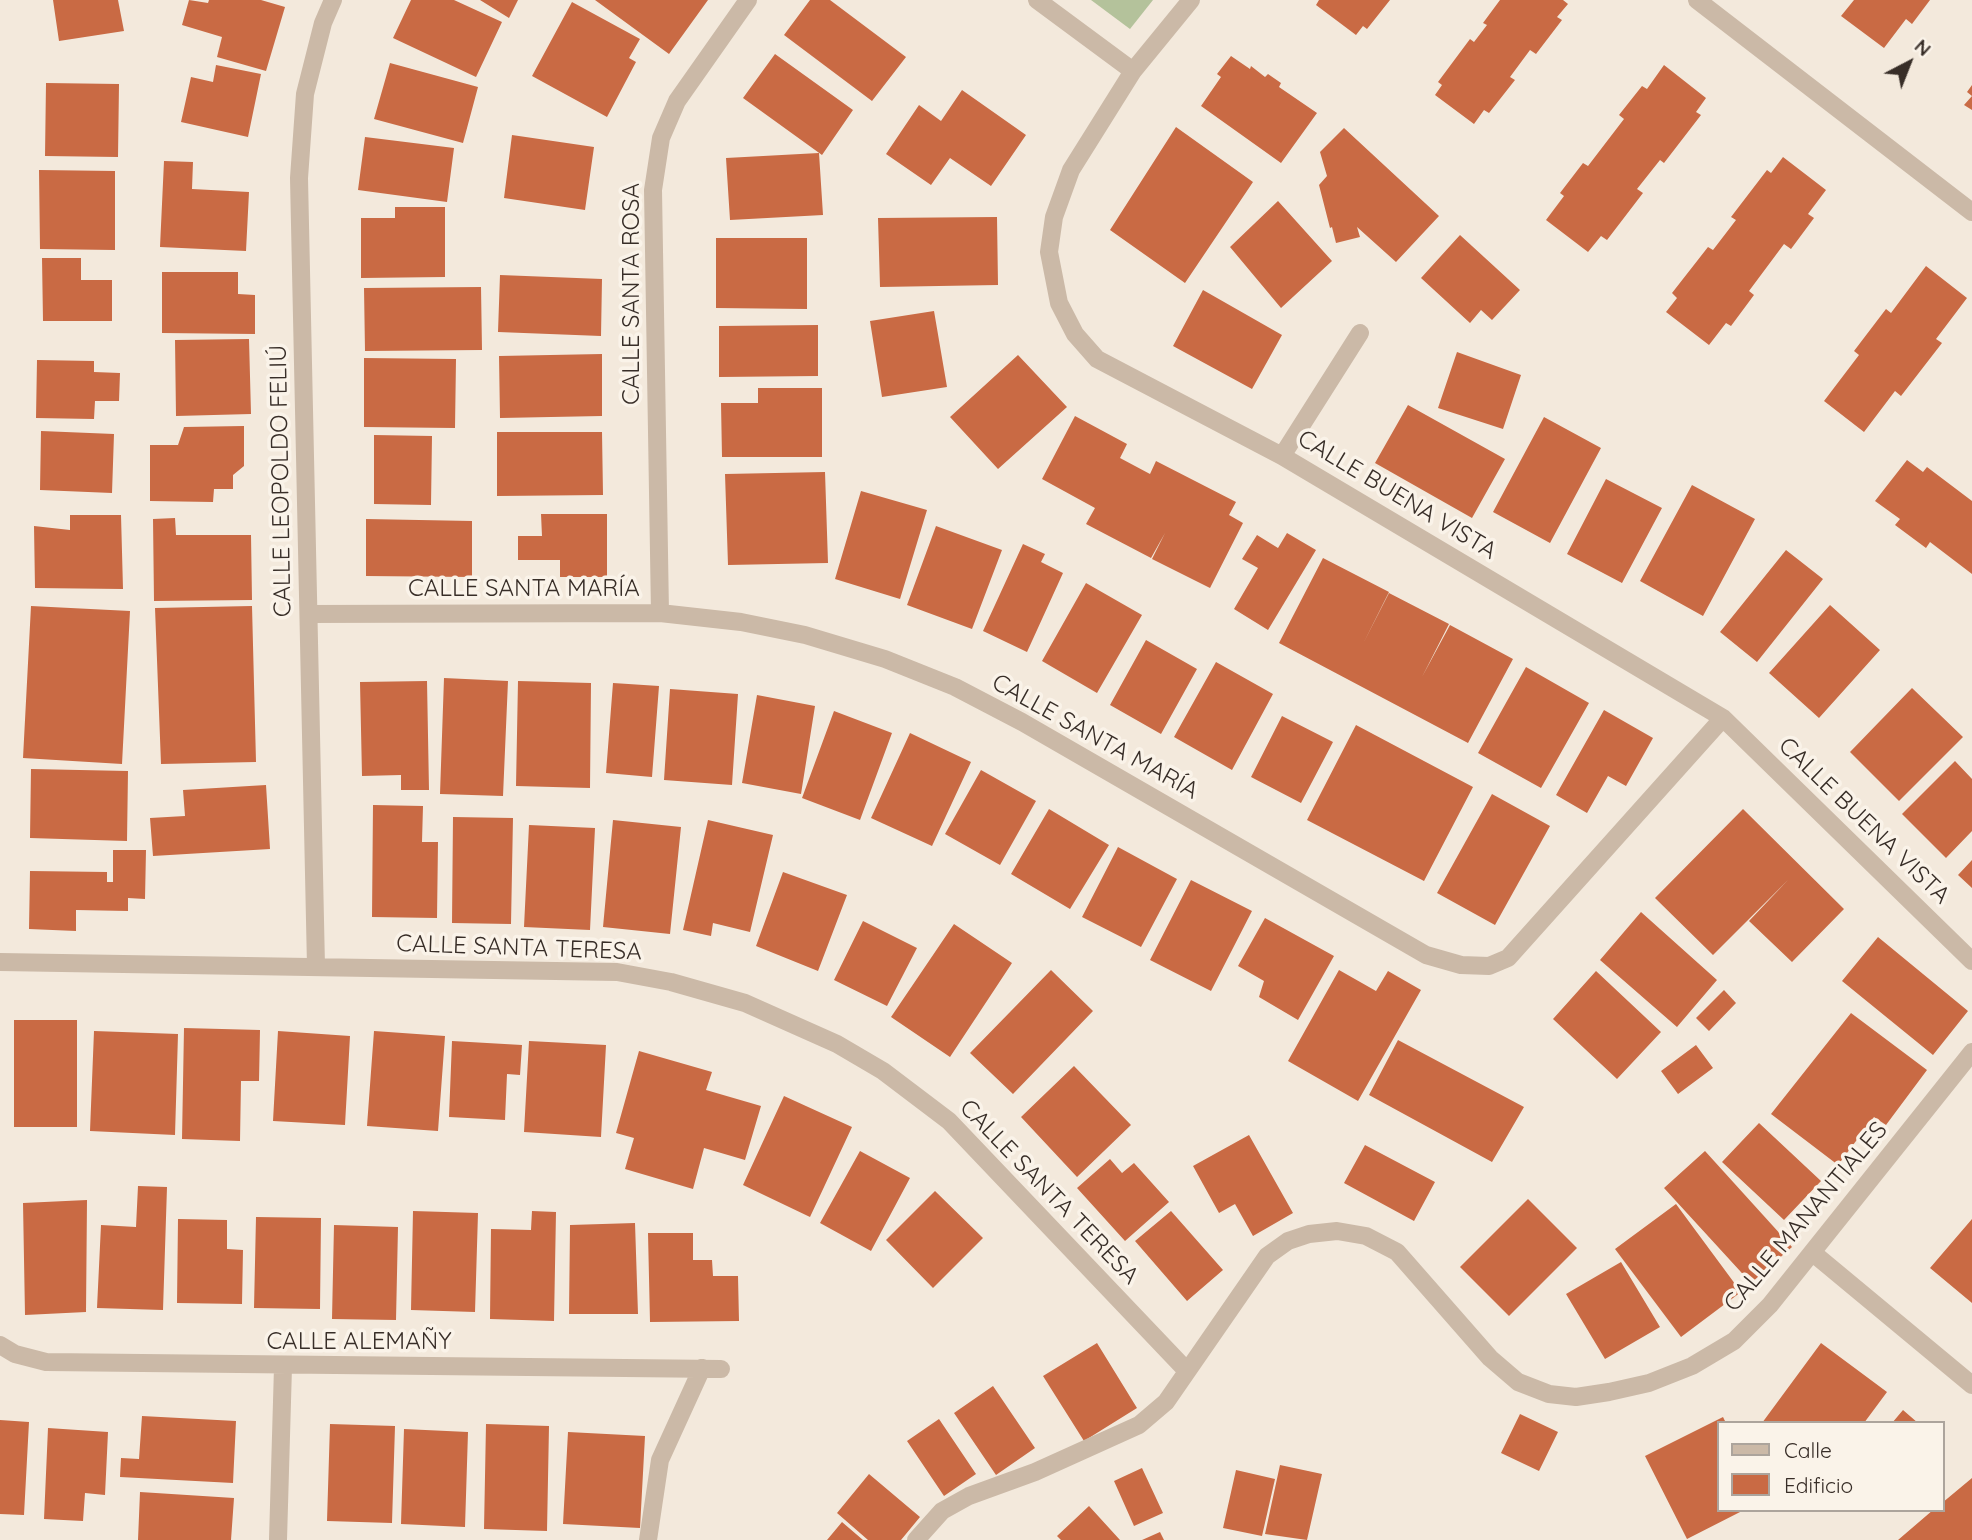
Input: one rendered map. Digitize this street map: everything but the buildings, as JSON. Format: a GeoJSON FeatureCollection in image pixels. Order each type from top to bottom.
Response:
{"type":"FeatureCollection","features":[{"type":"Feature","properties":{"kind":"street","name":"CALLE LEOPOLDO FELIÚ"},"geometry":{"type":"LineString","coordinates":[[316,966],[299,178],[305,94],[323,23],[333,0]]}},
{"type":"Feature","properties":{"kind":"street","name":"CALLE SANTA ROSA"},"geometry":{"type":"LineString","coordinates":[[660,613],[653,190],[661,138],[677,101],[748,0]]}},
{"type":"Feature","properties":{"kind":"street"},"geometry":{"type":"LineString","coordinates":[[1037,0],[1133,71]]}},
{"type":"Feature","properties":{"kind":"street","name":"CALLE BUENA VISTA"},"geometry":{"type":"LineString","coordinates":[[1191,0],[1133,71],[1072,170],[1054,216],[1049,252],[1059,303],[1074,334],[1097,359],[1282,456],[1723,718],[1972,961]]}},
{"type":"Feature","properties":{"kind":"street"},"geometry":{"type":"LineString","coordinates":[[1697,0],[1972,212]]}},
{"type":"Feature","properties":{"kind":"street"},"geometry":{"type":"LineString","coordinates":[[1282,456],[1360,333]]}},
{"type":"Feature","properties":{"kind":"street","name":"CALLE SANTA MARÍA"},"geometry":{"type":"LineString","coordinates":[[309,614],[660,613],[741,622],[805,635],[885,659],[956,687],[1022,722],[1426,955],[1461,965],[1489,966],[1508,958],[1723,718]]}},
{"type":"Feature","properties":{"kind":"street","name":"CALLE SANTA TERESA"},"geometry":{"type":"LineString","coordinates":[[0,962],[617,972],[712,992],[794,1022],[883,1071],[949,1121],[1187,1371]]}},
{"type":"Feature","properties":{"kind":"street","name":"CALLE MANANTIALES"},"geometry":{"type":"LineString","coordinates":[[916,1540],[942,1511],[969,1496],[1035,1472],[1139,1425],[1166,1402],[1267,1256],[1289,1241],[1309,1234],[1337,1231],[1366,1236],[1397,1252],[1490,1358],[1518,1382],[1549,1394],[1576,1397],[1649,1384],[1692,1366],[1734,1341],[1770,1305],[1972,1052]]}},
{"type":"Feature","properties":{"kind":"street"},"geometry":{"type":"LineString","coordinates":[[1813,1253],[1972,1385]]}},
{"type":"Feature","properties":{"kind":"street","name":"CALLE ALEMAÑY"},"geometry":{"type":"LineString","coordinates":[[0,1345],[15,1354],[46,1362],[283,1367],[721,1369]]}},
{"type":"Feature","properties":{"kind":"street"},"geometry":{"type":"LineString","coordinates":[[278,1540],[283,1367]]}},
{"type":"Feature","properties":{"kind":"street"},"geometry":{"type":"LineString","coordinates":[[648,1540],[660,1460],[702,1368]]}},
{"type":"Feature","properties":{"kind":"green space"},"geometry":{"type":"Polygon","coordinates":[[[1091,0],[1153,0],[1130,29],[1091,0]]]}}]}
